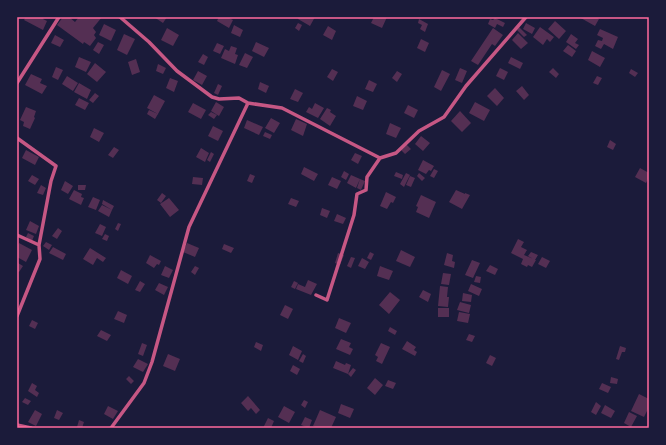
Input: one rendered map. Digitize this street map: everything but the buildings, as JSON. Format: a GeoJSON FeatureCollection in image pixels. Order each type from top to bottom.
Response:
{"type":"FeatureCollection","features":[{"type":"Feature","properties":{"kind":"street"},"geometry":{"type":"LineString","coordinates":[[17,83],[59,17]]}},
{"type":"Feature","properties":{"kind":"street"},"geometry":{"type":"LineString","coordinates":[[120,17],[149,42],[177,71],[212,97],[219,99],[238,98],[248,103],[282,108],[380,158]]}},
{"type":"Feature","properties":{"kind":"street"},"geometry":{"type":"LineString","coordinates":[[316,295],[327,300],[354,215],[357,194],[366,190],[367,177],[380,158],[396,153],[419,131],[444,117],[466,86],[526,17]]}},
{"type":"Feature","properties":{"kind":"street"},"geometry":{"type":"LineString","coordinates":[[111,428],[144,384],[152,362],[189,227],[248,103]]}},
{"type":"Feature","properties":{"kind":"street"},"geometry":{"type":"LineString","coordinates":[[17,138],[56,166],[51,181],[39,245],[40,259],[17,316]]}},
{"type":"Feature","properties":{"kind":"street"},"geometry":{"type":"LineString","coordinates":[[17,235],[39,245]]}},
{"type":"Feature","properties":{"kind":"street"},"geometry":{"type":"LineString","coordinates":[[17,425],[31,428]]}}]}
